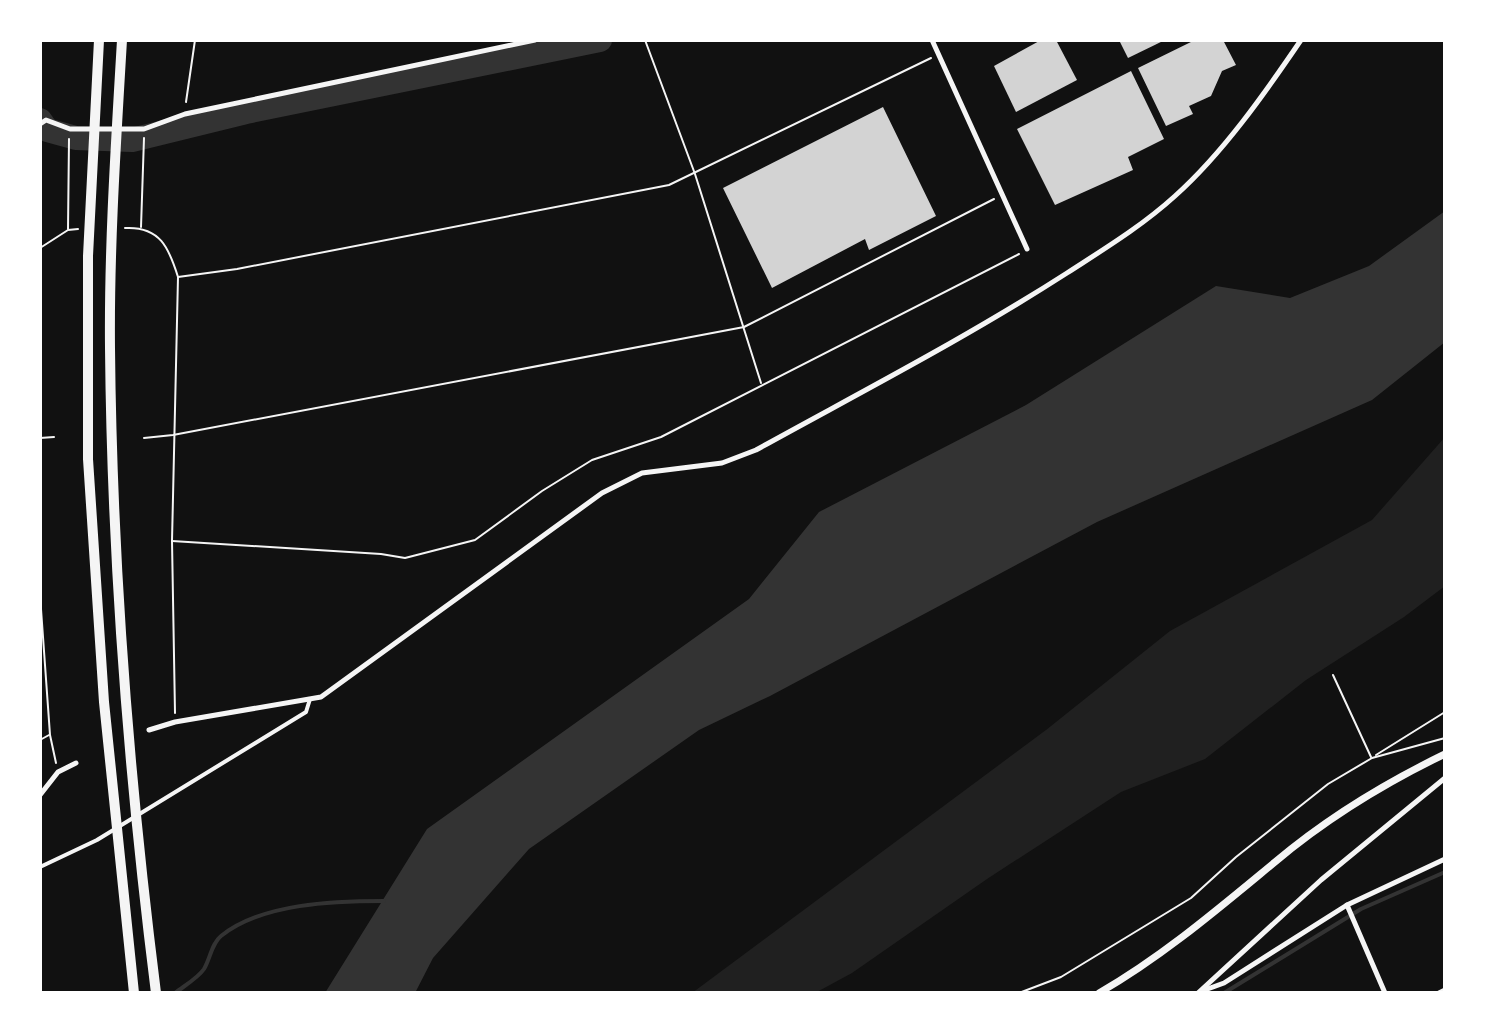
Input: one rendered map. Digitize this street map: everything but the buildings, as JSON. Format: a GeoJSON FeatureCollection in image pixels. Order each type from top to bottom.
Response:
{"type":"FeatureCollection","features":[{"type":"Feature","properties":{"kind":"highway"},"geometry":{"type":"LineString","coordinates":[[99,40],[88,256],[88,459],[95,584],[115,817],[134,993]]}},
{"type":"Feature","properties":{"kind":"highway"},"geometry":{"type":"LineString","coordinates":[[122,40],[110,345],[113,459],[125,685],[156,993]]}},
{"type":"Feature","properties":{"kind":"street"},"geometry":{"type":"LineString","coordinates":[[40,124],[46,120],[70,129],[144,129],[185,114],[535,40]]}},
{"type":"Feature","properties":{"kind":"street"},"geometry":{"type":"LineString","coordinates":[[932,40],[1027,249]]}},
{"type":"Feature","properties":{"kind":"street"},"geometry":{"type":"LineString","coordinates":[[149,730],[175,722],[311,696],[321,697],[602,493],[642,473],[722,463],[756,450],[1023,303],[1135,229],[1175,196],[1258,100],[1301,40]]}},
{"type":"Feature","properties":{"kind":"street"},"geometry":{"type":"LineString","coordinates":[[40,867],[97,840],[306,712],[311,696]]}},
{"type":"Feature","properties":{"kind":"street"},"geometry":{"type":"LineString","coordinates":[[1099,993],[1137,971],[1203,923],[1276,862],[1360,800],[1445,754]]}},
{"type":"Feature","properties":{"kind":"street"},"geometry":{"type":"LineString","coordinates":[[40,795],[58,772],[76,763]]}},
{"type":"Feature","properties":{"kind":"street"},"geometry":{"type":"LineString","coordinates":[[1445,778],[1321,880],[1198,993],[1224,983],[1347,905],[1445,859]]}},
{"type":"Feature","properties":{"kind":"street"},"geometry":{"type":"LineString","coordinates":[[1347,905],[1385,993]]}},
{"type":"Feature","properties":{"kind":"street"},"geometry":{"type":"LineString","coordinates":[[1439,993],[1445,990]]}},
{"type":"Feature","properties":{"kind":"path"},"geometry":{"type":"LineString","coordinates":[[185,114],[195,40]]}},
{"type":"Feature","properties":{"kind":"path"},"geometry":{"type":"LineString","coordinates":[[645,40],[695,174],[762,384]]}},
{"type":"Feature","properties":{"kind":"path"},"geometry":{"type":"LineString","coordinates":[[178,277],[237,269],[669,185],[938,55]]}},
{"type":"Feature","properties":{"kind":"path"},"geometry":{"type":"LineString","coordinates":[[40,248],[68,230],[70,129]]}},
{"type":"Feature","properties":{"kind":"path"},"geometry":{"type":"LineString","coordinates":[[144,129],[141,227],[171,251],[178,277],[172,541],[175,722]]}},
{"type":"Feature","properties":{"kind":"path"},"geometry":{"type":"LineString","coordinates":[[144,438],[744,327],[1004,194]]}},
{"type":"Feature","properties":{"kind":"path"},"geometry":{"type":"LineString","coordinates":[[172,541],[405,558],[475,540],[542,491],[592,460],[661,437],[1027,249]]}},
{"type":"Feature","properties":{"kind":"path"},"geometry":{"type":"LineString","coordinates":[[40,438],[54,437]]}},
{"type":"Feature","properties":{"kind":"path"},"geometry":{"type":"LineString","coordinates":[[40,595],[50,735],[58,772]]}},
{"type":"Feature","properties":{"kind":"path"},"geometry":{"type":"LineString","coordinates":[[1333,675],[1372,758]]}},
{"type":"Feature","properties":{"kind":"path"},"geometry":{"type":"LineString","coordinates":[[1019,993],[1061,977],[1191,898],[1236,857],[1328,784],[1445,712]]}},
{"type":"Feature","properties":{"kind":"path"},"geometry":{"type":"LineString","coordinates":[[40,740],[50,735]]}},
{"type":"Feature","properties":{"kind":"path"},"geometry":{"type":"LineString","coordinates":[[1372,758],[1445,738]]}},
{"type":"Feature","properties":{"kind":"shaded area"},"geometry":{"type":"Polygon","coordinates":[[[1445,211],[1445,342],[1372,400],[1097,522],[770,696],[699,730],[529,849],[433,958],[415,993],[325,993],[427,829],[749,599],[819,512],[1026,405],[1216,286],[1290,298],[1369,266],[1445,211]]]}},
{"type":"Feature","properties":{"kind":"shaded area"},"geometry":{"type":"Polygon","coordinates":[[[1445,437],[1445,586],[1404,617],[1306,680],[1205,759],[1121,792],[987,879],[852,973],[815,993],[692,993],[1046,730],[1170,631],[1372,520],[1445,437]]]}},
{"type":"Feature","properties":{"kind":"waterway"},"geometry":{"type":"LineString","coordinates":[[40,120],[47,130],[76,138],[132,140],[246,112],[600,40]]}},
{"type":"Feature","properties":{"kind":"waterway"},"geometry":{"type":"LineString","coordinates":[[1224,993],[1361,909],[1445,872]]}},
{"type":"Feature","properties":{"kind":"waterway"},"geometry":{"type":"LineString","coordinates":[[175,993],[195,979],[206,965],[215,943],[238,925],[278,910],[300,906],[384,901]]}}]}
